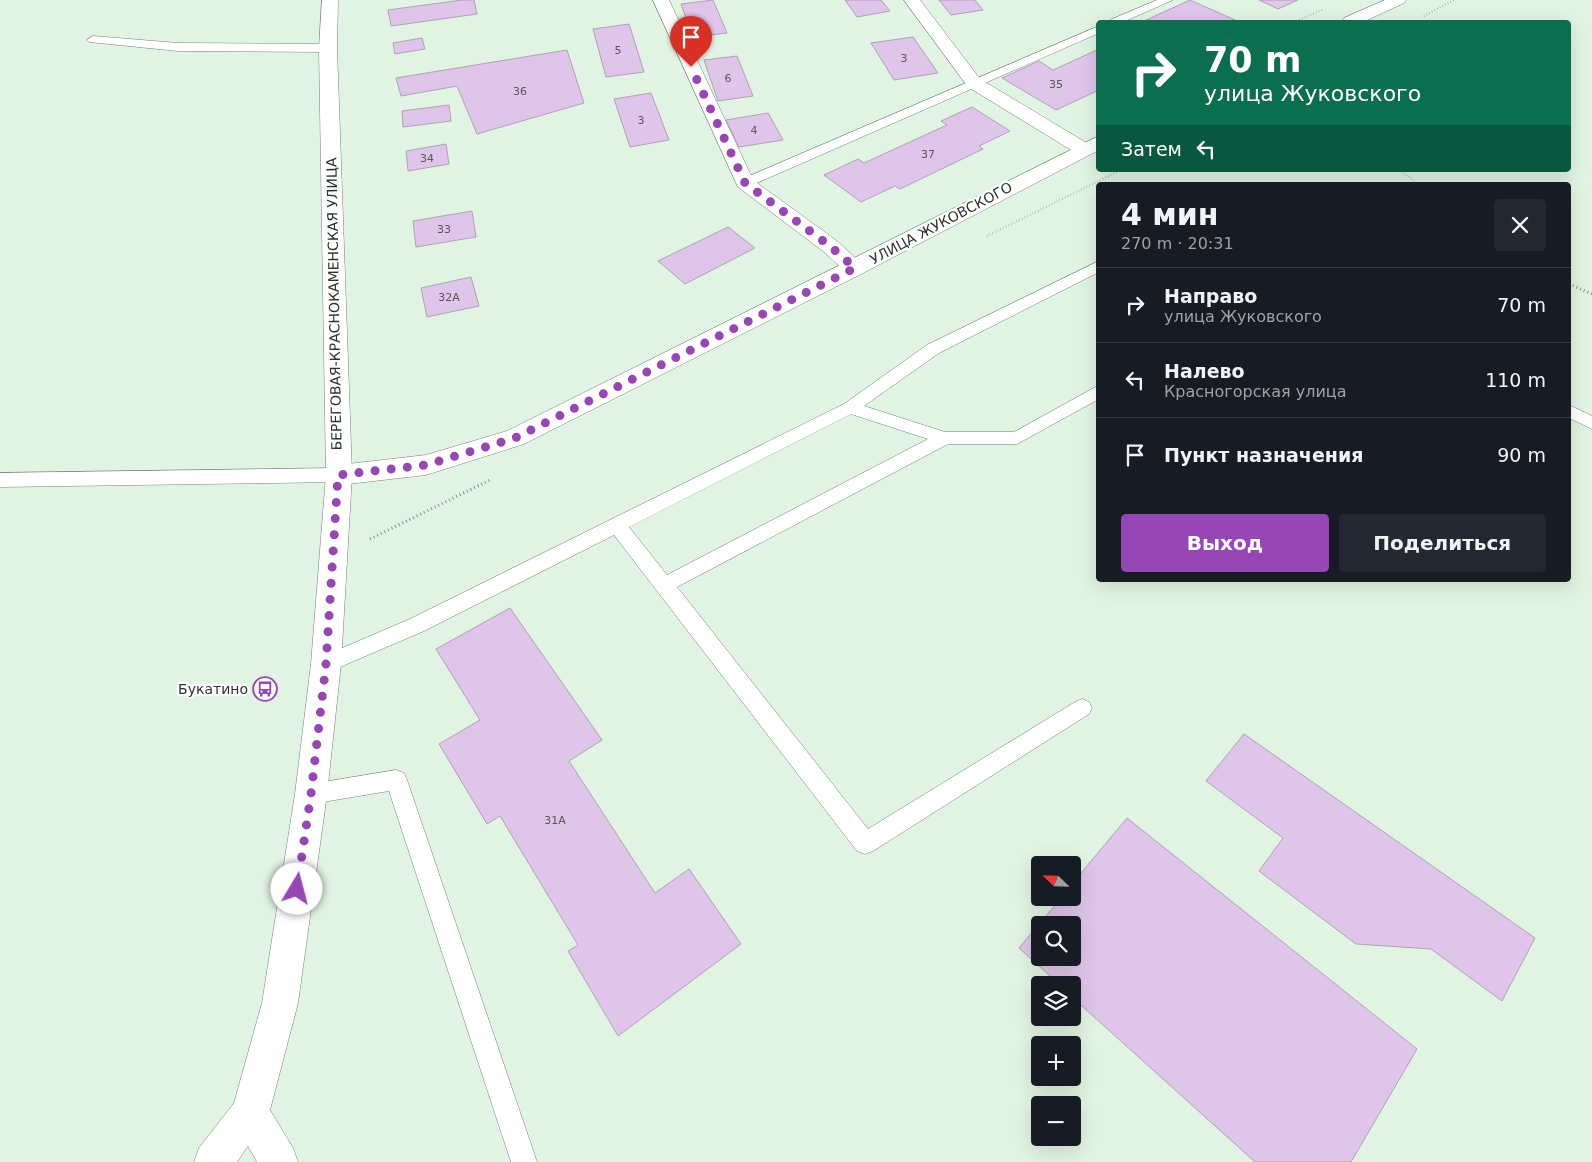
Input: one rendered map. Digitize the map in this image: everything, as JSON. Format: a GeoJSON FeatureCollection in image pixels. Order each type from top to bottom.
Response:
{"type":"FeatureCollection","features":[{"type":"Feature","properties":{"kind":"street","name":"БЕРЕГОВАЯ-КРАСНОКАМЕНСКАЯ УЛИЦА"},"geometry":{"type":"LineString","coordinates":[[250,1114],[280,1004],[311,794],[326,664],[338,475],[328,48],[330,0]]}},
{"type":"Feature","properties":{"kind":"street"},"geometry":{"type":"LineString","coordinates":[[661,0],[745,183],[830,246],[855,268]]}},
{"type":"Feature","properties":{"kind":"street"},"geometry":{"type":"LineString","coordinates":[[912,0],[974,83],[1091,146]]}},
{"type":"Feature","properties":{"kind":"street"},"geometry":{"type":"LineString","coordinates":[[1354,20],[1398,0]]}},
{"type":"Feature","properties":{"kind":"street","name":"УЛИЦА ЖУКОВСКОГО"},"geometry":{"type":"LineString","coordinates":[[338,475],[426,465],[515,438],[855,268],[1091,146]]}},
{"type":"Feature","properties":{"kind":"street"},"geometry":{"type":"LineString","coordinates":[[213,1162],[250,1114],[279,1162]]}},
{"type":"Feature","properties":{"kind":"lane"},"geometry":{"type":"LineString","coordinates":[[1119,20],[1167,0]]}},
{"type":"Feature","properties":{"kind":"lane"},"geometry":{"type":"LineString","coordinates":[[745,183],[1096,30]]}},
{"type":"Feature","properties":{"kind":"lane"},"geometry":{"type":"LineString","coordinates":[[92,40],[178,48],[328,48]]}},
{"type":"Feature","properties":{"kind":"lane"},"geometry":{"type":"LineString","coordinates":[[326,664],[417,625],[850,408],[933,349],[1096,268]]}},
{"type":"Feature","properties":{"kind":"lane"},"geometry":{"type":"LineString","coordinates":[[850,408],[945,438],[1017,438],[1096,393]]}},
{"type":"Feature","properties":{"kind":"lane"},"geometry":{"type":"LineString","coordinates":[[1571,412],[1592,423]]}},
{"type":"Feature","properties":{"kind":"lane"},"geometry":{"type":"LineString","coordinates":[[664,585],[945,438]]}},
{"type":"Feature","properties":{"kind":"lane"},"geometry":{"type":"LineString","coordinates":[[0,480],[338,475]]}},
{"type":"Feature","properties":{"kind":"lane"},"geometry":{"type":"LineString","coordinates":[[617,525],[865,843],[1082,708]]}},
{"type":"Feature","properties":{"kind":"lane"},"geometry":{"type":"LineString","coordinates":[[311,794],[396,780],[524,1162]]}},
{"type":"Feature","properties":{"kind":"path"},"geometry":{"type":"LineString","coordinates":[[1420,18],[1454,0]]}},
{"type":"Feature","properties":{"kind":"path"},"geometry":{"type":"LineString","coordinates":[[1299,20],[1326,8]]}},
{"type":"Feature","properties":{"kind":"path"},"geometry":{"type":"LineString","coordinates":[[1402,172],[1416,182]]}},
{"type":"Feature","properties":{"kind":"path"},"geometry":{"type":"LineString","coordinates":[[1571,285],[1592,294]]}},
{"type":"Feature","properties":{"kind":"building"},"geometry":{"type":"Polygon","coordinates":[[[474,0],[477,14],[391,26],[388,10],[474,0]]]}},
{"type":"Feature","properties":{"kind":"building"},"geometry":{"type":"Polygon","coordinates":[[[713,0],[727,33],[693,37],[681,4],[713,0]]]}},
{"type":"Feature","properties":{"kind":"building"},"geometry":{"type":"Polygon","coordinates":[[[845,0],[881,0],[890,11],[857,17],[845,0]]]}},
{"type":"Feature","properties":{"kind":"building"},"geometry":{"type":"Polygon","coordinates":[[[939,0],[975,0],[983,10],[951,15],[939,0]]]}},
{"type":"Feature","properties":{"kind":"building"},"geometry":{"type":"Polygon","coordinates":[[[1190,0],[1235,20],[1146,20],[1190,0]]]}},
{"type":"Feature","properties":{"kind":"building"},"geometry":{"type":"Polygon","coordinates":[[[1259,0],[1298,0],[1278,9],[1259,0]]]}},
{"type":"Feature","properties":{"kind":"building"},"geometry":{"type":"Polygon","coordinates":[[[629,24],[644,72],[606,77],[593,29],[629,24]]]}},
{"type":"Feature","properties":{"kind":"building"},"geometry":{"type":"Polygon","coordinates":[[[913,37],[938,73],[894,80],[871,43],[913,37]]]}},
{"type":"Feature","properties":{"kind":"building"},"geometry":{"type":"Polygon","coordinates":[[[422,38],[425,49],[395,54],[393,43],[422,38]]]}},
{"type":"Feature","properties":{"kind":"building"},"geometry":{"type":"Polygon","coordinates":[[[567,50],[584,103],[477,134],[457,86],[401,96],[396,78],[567,50]]]}},
{"type":"Feature","properties":{"kind":"building"},"geometry":{"type":"Polygon","coordinates":[[[1096,50],[1096,91],[1056,110],[1002,78],[1039,61],[1053,70],[1096,50]]]}},
{"type":"Feature","properties":{"kind":"building"},"geometry":{"type":"Polygon","coordinates":[[[737,56],[753,96],[718,101],[704,60],[737,56]]]}},
{"type":"Feature","properties":{"kind":"building"},"geometry":{"type":"Polygon","coordinates":[[[651,93],[669,140],[630,147],[614,99],[651,93]]]}},
{"type":"Feature","properties":{"kind":"building"},"geometry":{"type":"Polygon","coordinates":[[[449,105],[451,121],[403,127],[402,111],[449,105]]]}},
{"type":"Feature","properties":{"kind":"building"},"geometry":{"type":"Polygon","coordinates":[[[972,107],[1010,131],[979,146],[983,149],[900,189],[895,186],[861,202],[824,175],[858,159],[864,163],[947,125],[941,121],[972,107]]]}},
{"type":"Feature","properties":{"kind":"building"},"geometry":{"type":"Polygon","coordinates":[[[768,113],[783,140],[739,147],[726,120],[768,113]]]}},
{"type":"Feature","properties":{"kind":"building"},"geometry":{"type":"Polygon","coordinates":[[[446,144],[449,164],[408,171],[406,151],[446,144]]]}},
{"type":"Feature","properties":{"kind":"building"},"geometry":{"type":"Polygon","coordinates":[[[472,211],[476,237],[416,247],[413,221],[472,211]]]}},
{"type":"Feature","properties":{"kind":"building"},"geometry":{"type":"Polygon","coordinates":[[[728,227],[755,248],[685,284],[658,261],[728,227]]]}},
{"type":"Feature","properties":{"kind":"building"},"geometry":{"type":"Polygon","coordinates":[[[471,277],[479,306],[427,317],[421,288],[471,277]]]}},
{"type":"Feature","properties":{"kind":"building"},"geometry":{"type":"Polygon","coordinates":[[[510,608],[602,740],[569,761],[655,893],[689,869],[741,944],[618,1036],[568,951],[578,945],[500,816],[487,824],[439,744],[480,720],[436,649],[510,608]]]}},
{"type":"Feature","properties":{"kind":"building"},"geometry":{"type":"Polygon","coordinates":[[[1244,734],[1535,938],[1502,1001],[1431,949],[1356,944],[1259,871],[1283,838],[1206,781],[1244,734]]]}},
{"type":"Feature","properties":{"kind":"building"},"geometry":{"type":"Polygon","coordinates":[[[1127,818],[1417,1049],[1351,1162],[1255,1162],[1081,1005],[1081,976],[1050,976],[1039,966],[1081,966],[1081,916],[1046,916],[1054,906],[1081,906],[1081,873],[1127,818]]]}},
{"type":"Feature","properties":{"kind":"building"},"geometry":{"type":"Polygon","coordinates":[[[1031,934],[1031,959],[1019,948],[1031,934]]]}},
{"type":"Feature","properties":{"kind":"place","name":"Букатино"},"geometry":{"type":"Point","coordinates":[265,689]}},
{"type":"Feature","properties":{"kind":"route"},"geometry":{"type":"LineString","coordinates":[[297,889],[311,794],[326,664],[338,475],[426,465],[515,438],[855,268],[830,246],[745,183],[691,67]]}}]}
